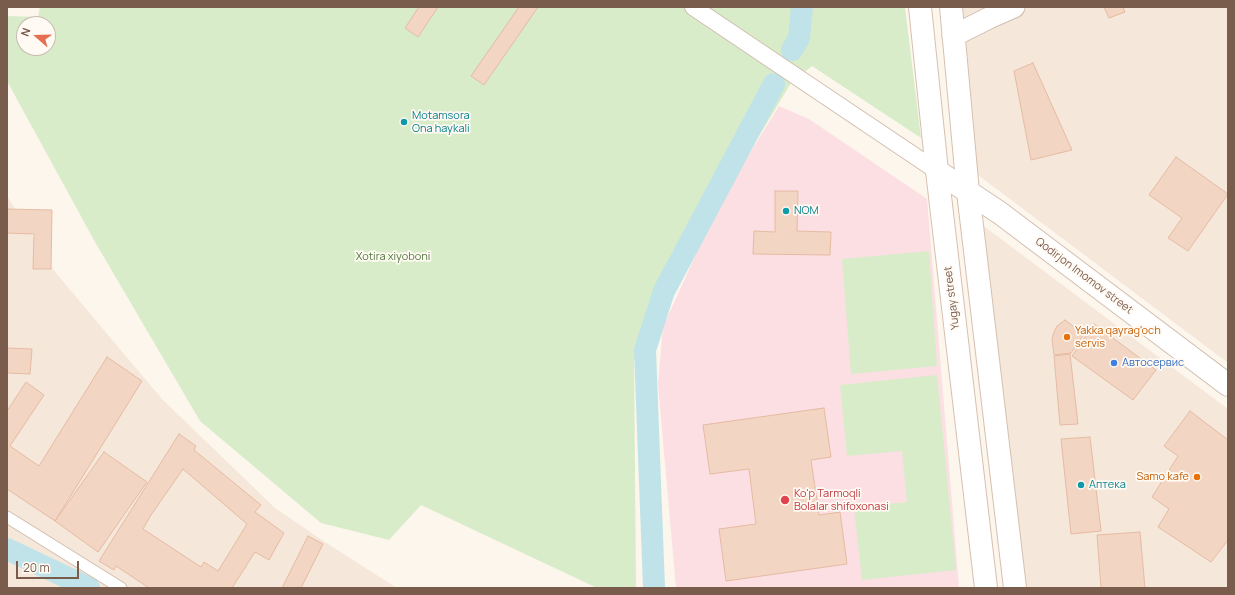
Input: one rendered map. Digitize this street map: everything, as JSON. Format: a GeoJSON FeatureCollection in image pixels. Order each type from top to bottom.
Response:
{"type":"FeatureCollection","features":[{"type":"Feature","properties":{"kind":"main road","name":"Yugay street"},"geometry":{"type":"LineString","coordinates":[[920,7],[937,171],[986,588]]}},
{"type":"Feature","properties":{"kind":"main road"},"geometry":{"type":"LineString","coordinates":[[951,7],[968,192],[1015,588]]}},
{"type":"Feature","properties":{"kind":"main road","name":"Qodirjon Imomov street"},"geometry":{"type":"LineString","coordinates":[[937,171],[1000,213],[1228,385]]}},
{"type":"Feature","properties":{"kind":"street"},"geometry":{"type":"LineString","coordinates":[[693,7],[937,171]]}},
{"type":"Feature","properties":{"kind":"street"},"geometry":{"type":"LineString","coordinates":[[953,36],[1014,7]]}},
{"type":"Feature","properties":{"kind":"lane"},"geometry":{"type":"LineString","coordinates":[[7,517],[121,588]]}},
{"type":"Feature","properties":{"kind":"shaded area"},"geometry":{"type":"Polygon","coordinates":[[[951,7],[1228,7],[1228,363],[966,166],[951,7]]]}},
{"type":"Feature","properties":{"kind":"shaded area"},"geometry":{"type":"Polygon","coordinates":[[[779,106],[809,119],[927,199],[959,588],[676,588],[658,384],[663,327],[721,199],[779,106]]]}},
{"type":"Feature","properties":{"kind":"shaded area"},"geometry":{"type":"Polygon","coordinates":[[[7,196],[56,273],[162,399],[275,508],[397,588],[7,588],[7,196]]]}},
{"type":"Feature","properties":{"kind":"shaded area"},"geometry":{"type":"Polygon","coordinates":[[[977,221],[1228,409],[1228,588],[1018,588],[977,221]]]}},
{"type":"Feature","properties":{"kind":"green space","name":"Xotira xiyoboni"},"geometry":{"type":"Polygon","coordinates":[[[40,7],[905,7],[921,138],[812,66],[791,83],[721,199],[634,360],[636,588],[597,588],[421,505],[389,540],[321,523],[200,421],[95,242],[7,81],[7,16],[16,16],[16,56],[56,56],[56,16],[38,16],[40,7]]]}},
{"type":"Feature","properties":{"kind":"green space"},"geometry":{"type":"Polygon","coordinates":[[[929,251],[937,366],[851,374],[842,259],[929,251]]]}},
{"type":"Feature","properties":{"kind":"green space"},"geometry":{"type":"Polygon","coordinates":[[[937,375],[956,570],[862,580],[854,508],[907,502],[902,451],[847,456],[840,385],[937,375]]]}},
{"type":"Feature","properties":{"kind":"building"},"geometry":{"type":"Polygon","coordinates":[[[419,7],[438,7],[418,37],[405,28],[419,7]]]}},
{"type":"Feature","properties":{"kind":"building"},"geometry":{"type":"Polygon","coordinates":[[[519,7],[538,7],[484,85],[471,76],[519,7]]]}},
{"type":"Feature","properties":{"kind":"building"},"geometry":{"type":"Polygon","coordinates":[[[1104,7],[1123,7],[1125,12],[1109,18],[1104,7]]]}},
{"type":"Feature","properties":{"kind":"building"},"geometry":{"type":"Polygon","coordinates":[[[1033,63],[1072,150],[1031,160],[1014,71],[1033,63]]]}},
{"type":"Feature","properties":{"kind":"building"},"geometry":{"type":"Polygon","coordinates":[[[1176,157],[1228,194],[1188,251],[1168,238],[1182,218],[1149,195],[1176,157]]]}},
{"type":"Feature","properties":{"kind":"building","name":"NOM"},"geometry":{"type":"Polygon","coordinates":[[[775,191],[798,191],[797,231],[831,232],[830,255],[753,254],[754,231],[775,232],[775,191]]]}},
{"type":"Feature","properties":{"kind":"building"},"geometry":{"type":"Polygon","coordinates":[[[7,209],[52,210],[51,269],[33,269],[34,234],[7,233],[7,209]]]}},
{"type":"Feature","properties":{"kind":"building","name":"Yakka qayrag'och servis"},"geometry":{"type":"Polygon","coordinates":[[[1065,320],[1084,334],[1071,353],[1054,355],[1052,339],[1054,332],[1057,326],[1065,320]]]}},
{"type":"Feature","properties":{"kind":"building","name":"Автосервис"},"geometry":{"type":"Polygon","coordinates":[[[1094,324],[1156,370],[1133,400],[1072,356],[1094,324]]]}},
{"type":"Feature","properties":{"kind":"building"},"geometry":{"type":"Polygon","coordinates":[[[7,348],[32,349],[30,374],[7,373],[7,348]]]}},
{"type":"Feature","properties":{"kind":"building"},"geometry":{"type":"Polygon","coordinates":[[[1070,354],[1078,424],[1060,425],[1054,356],[1070,354]]]}},
{"type":"Feature","properties":{"kind":"building"},"geometry":{"type":"Polygon","coordinates":[[[107,357],[142,381],[55,521],[7,489],[7,411],[26,382],[44,395],[10,446],[39,466],[107,357]]]}},
{"type":"Feature","properties":{"kind":"building","name":"Ko'p Tarmoqli Bolalar shifoxonasi"},"geometry":{"type":"Polygon","coordinates":[[[824,408],[831,457],[811,460],[819,515],[840,512],[847,564],[726,581],[719,529],[756,524],[749,469],[710,474],[703,425],[824,408]]]}},
{"type":"Feature","properties":{"kind":"building","name":"Samo kafe"},"geometry":{"type":"Polygon","coordinates":[[[1190,411],[1228,440],[1228,540],[1211,562],[1158,527],[1169,509],[1152,497],[1178,456],[1164,446],[1190,411]]]}},
{"type":"Feature","properties":{"kind":"building"},"geometry":{"type":"Polygon","coordinates":[[[179,434],[196,446],[194,450],[261,505],[255,512],[284,533],[269,560],[255,552],[232,588],[149,588],[116,566],[114,570],[99,561],[179,434]],[[183,469],[143,529],[201,567],[204,562],[218,571],[247,524],[183,469]]]}},
{"type":"Feature","properties":{"kind":"building","name":"Аптека"},"geometry":{"type":"Polygon","coordinates":[[[1090,437],[1101,531],[1071,534],[1061,439],[1090,437]]]}},
{"type":"Feature","properties":{"kind":"building"},"geometry":{"type":"Polygon","coordinates":[[[104,452],[147,482],[98,552],[55,521],[104,452]]]}},
{"type":"Feature","properties":{"kind":"building"},"geometry":{"type":"Polygon","coordinates":[[[1140,532],[1145,588],[1101,588],[1097,535],[1140,532]]]}},
{"type":"Feature","properties":{"kind":"building"},"geometry":{"type":"Polygon","coordinates":[[[308,536],[323,544],[301,588],[282,588],[308,536]]]}},
{"type":"Feature","properties":{"kind":"waterway"},"geometry":{"type":"LineString","coordinates":[[792,50],[799,38],[802,7]]}},
{"type":"Feature","properties":{"kind":"waterway"},"geometry":{"type":"LineString","coordinates":[[654,588],[645,350],[664,291],[774,84]]}},
{"type":"Feature","properties":{"kind":"waterway"},"geometry":{"type":"LineString","coordinates":[[7,549],[89,588]]}},
{"type":"Feature","properties":{"kind":"place","name":"Motamsora Ona haykali"},"geometry":{"type":"Point","coordinates":[404,122]}},
{"type":"Feature","properties":{"kind":"place","name":"NOM"},"geometry":{"type":"Point","coordinates":[786,211]}},
{"type":"Feature","properties":{"kind":"place","name":"Yakka qayrag'och servis"},"geometry":{"type":"Point","coordinates":[1067,337]}},
{"type":"Feature","properties":{"kind":"place","name":"Автосервис"},"geometry":{"type":"Point","coordinates":[1114,363]}},
{"type":"Feature","properties":{"kind":"place","name":"Samo kafe"},"geometry":{"type":"Point","coordinates":[1197,477]}},
{"type":"Feature","properties":{"kind":"place","name":"Аптека"},"geometry":{"type":"Point","coordinates":[1081,485]}},
{"type":"Feature","properties":{"kind":"place","name":"Ko'p Tarmoqli Bolalar shifoxonasi"},"geometry":{"type":"Point","coordinates":[785,500]}}]}
